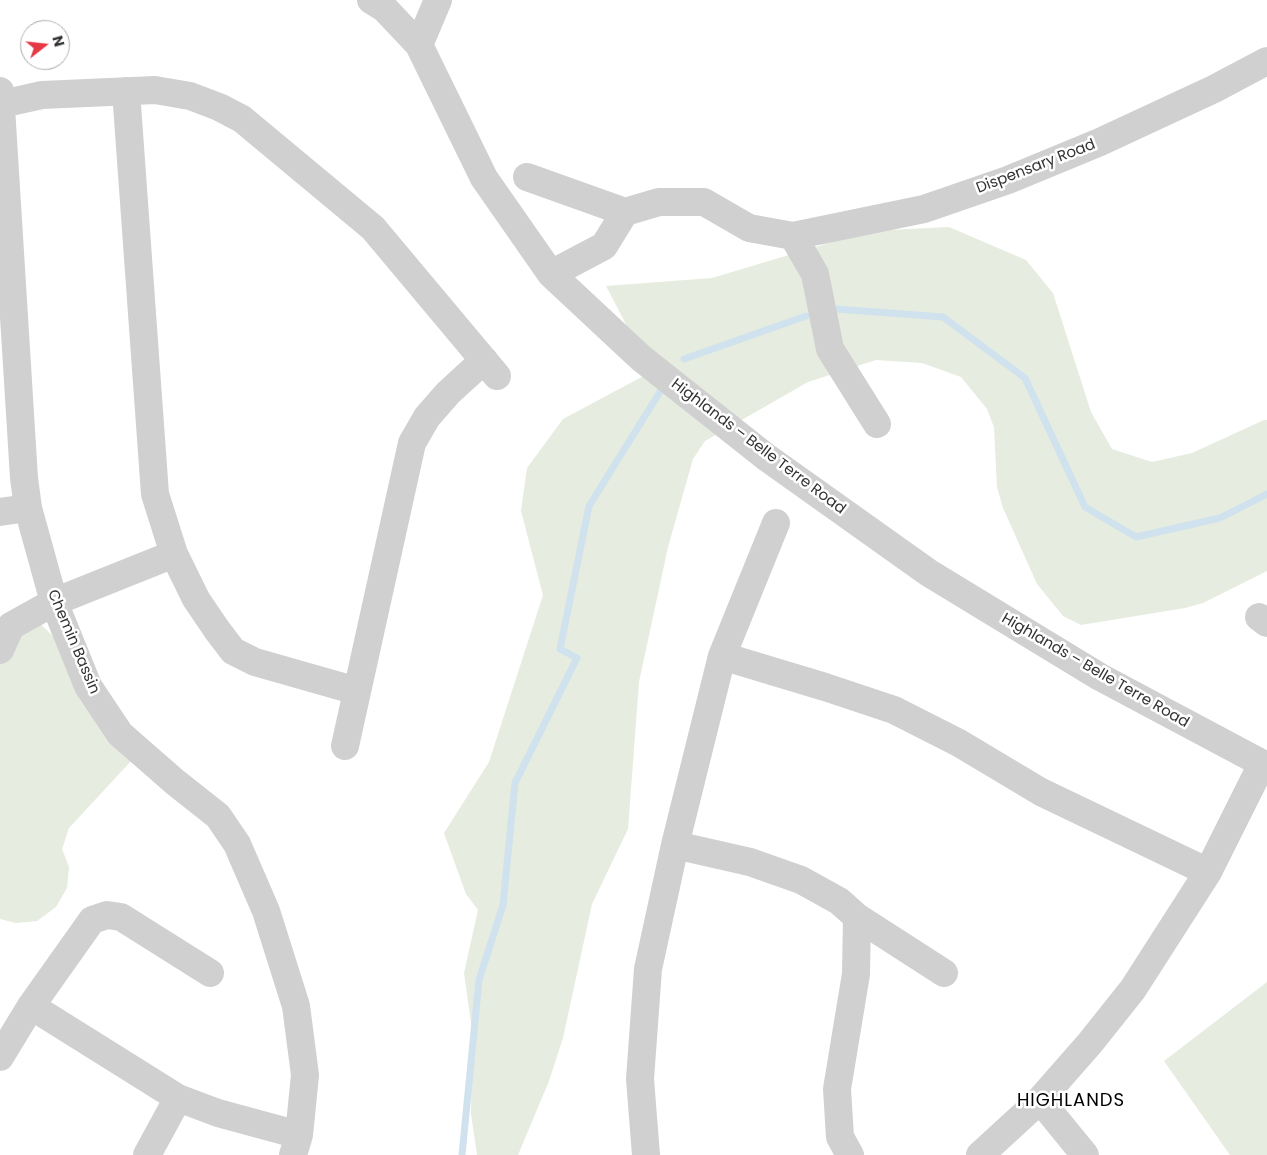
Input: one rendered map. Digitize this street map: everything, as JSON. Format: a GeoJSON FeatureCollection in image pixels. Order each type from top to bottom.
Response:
{"type":"FeatureCollection","features":[{"type":"Feature","properties":{"kind":"street","name":"Highlands – Belle Terre Road"},"geometry":{"type":"LineString","coordinates":[[372,0],[384,8],[419,46],[484,178],[551,274],[641,358],[766,457],[929,573],[1100,677],[1264,765]]}},
{"type":"Feature","properties":{"kind":"street"},"geometry":{"type":"LineString","coordinates":[[419,46],[438,0]]}},
{"type":"Feature","properties":{"kind":"street","name":"Dispensary Road"},"geometry":{"type":"LineString","coordinates":[[626,212],[659,202],[704,202],[749,228],[793,236],[924,209],[1008,180],[1100,142],[1214,89],[1267,61]]}},
{"type":"Feature","properties":{"kind":"street"},"geometry":{"type":"LineString","coordinates":[[0,98],[156,90],[190,96],[219,107],[242,119],[373,228],[490,368],[448,393],[427,416],[412,443],[345,746]]}},
{"type":"Feature","properties":{"kind":"street"},"geometry":{"type":"LineString","coordinates":[[126,91],[154,494],[174,554],[196,599],[233,651],[255,662],[357,691]]}},
{"type":"Feature","properties":{"kind":"street","name":"Chemin Bassin"},"geometry":{"type":"LineString","coordinates":[[0,98],[12,459],[24,478],[28,508],[54,602],[88,686],[120,734],[175,782],[218,816],[237,844],[266,911],[296,1006],[305,1075],[296,1145]]}},
{"type":"Feature","properties":{"kind":"street"},"geometry":{"type":"LineString","coordinates":[[527,176],[626,212],[604,246],[551,274]]}},
{"type":"Feature","properties":{"kind":"street"},"geometry":{"type":"LineString","coordinates":[[793,236],[815,274],[830,349],[877,424]]}},
{"type":"Feature","properties":{"kind":"street"},"geometry":{"type":"LineString","coordinates":[[0,512],[28,508]]}},
{"type":"Feature","properties":{"kind":"street"},"geometry":{"type":"LineString","coordinates":[[646,1155],[640,1080],[648,969],[675,845],[722,656],[776,523]]}},
{"type":"Feature","properties":{"kind":"street"},"geometry":{"type":"LineString","coordinates":[[0,650],[11,626],[54,602],[174,554]]}},
{"type":"Feature","properties":{"kind":"street"},"geometry":{"type":"LineString","coordinates":[[722,656],[894,710],[959,743],[1041,792],[1208,872]]}},
{"type":"Feature","properties":{"kind":"street"},"geometry":{"type":"LineString","coordinates":[[980,1155],[1040,1100],[1090,1043],[1133,989],[1208,872],[1264,765]]}},
{"type":"Feature","properties":{"kind":"street"},"geometry":{"type":"LineString","coordinates":[[675,845],[750,862],[801,880],[839,902],[857,917],[944,973]]}},
{"type":"Feature","properties":{"kind":"street"},"geometry":{"type":"LineString","coordinates":[[0,1057],[31,1006],[92,920],[107,915],[121,917],[210,973]]}},
{"type":"Feature","properties":{"kind":"street"},"geometry":{"type":"LineString","coordinates":[[850,1155],[840,1137],[836,1089],[856,974],[857,917]]}},
{"type":"Feature","properties":{"kind":"street"},"geometry":{"type":"LineString","coordinates":[[31,1006],[178,1098],[296,1145]]}},
{"type":"Feature","properties":{"kind":"street"},"geometry":{"type":"LineString","coordinates":[[147,1155],[178,1098]]}},
{"type":"Feature","properties":{"kind":"street"},"geometry":{"type":"LineString","coordinates":[[1040,1100],[1085,1155]]}},
{"type":"Feature","properties":{"kind":"shaded area"},"geometry":{"type":"Polygon","coordinates":[[[949,227],[1026,260],[1053,293],[1091,412],[1112,449],[1152,462],[1192,453],[1267,420],[1267,571],[1203,603],[1185,608],[1081,625],[1063,616],[1037,584],[1003,508],[997,487],[994,427],[987,409],[961,377],[922,363],[876,360],[808,382],[705,441],[693,459],[668,547],[639,682],[628,829],[592,904],[563,1038],[549,1081],[518,1155],[477,1155],[471,1114],[472,1030],[464,973],[478,910],[466,894],[444,833],[489,762],[543,595],[521,511],[527,468],[563,419],[651,372],[606,286],[712,278],[869,231],[949,227]]]}},
{"type":"Feature","properties":{"kind":"shaded area"},"geometry":{"type":"Polygon","coordinates":[[[28,612],[88,670],[133,759],[69,828],[62,849],[69,867],[67,888],[56,907],[37,921],[16,923],[0,919],[0,620],[28,612]]]}},
{"type":"Feature","properties":{"kind":"shaded area"},"geometry":{"type":"Polygon","coordinates":[[[1267,982],[1267,1155],[1230,1155],[1164,1061],[1267,982]]]}},
{"type":"Feature","properties":{"kind":"waterway"},"geometry":{"type":"LineString","coordinates":[[836,309],[943,317],[1025,378],[1085,507],[1136,537],[1220,518],[1267,494]]}},
{"type":"Feature","properties":{"kind":"waterway"},"geometry":{"type":"LineString","coordinates":[[684,359],[806,316]]}},
{"type":"Feature","properties":{"kind":"waterway"},"geometry":{"type":"LineString","coordinates":[[462,1155],[479,980],[503,905],[515,783],[577,658],[560,649],[589,506],[663,387]]}},
{"type":"Feature","properties":{"kind":"district","name":"HIGHLANDS"},"geometry":{"type":"Point","coordinates":[1071,1101]}}]}
